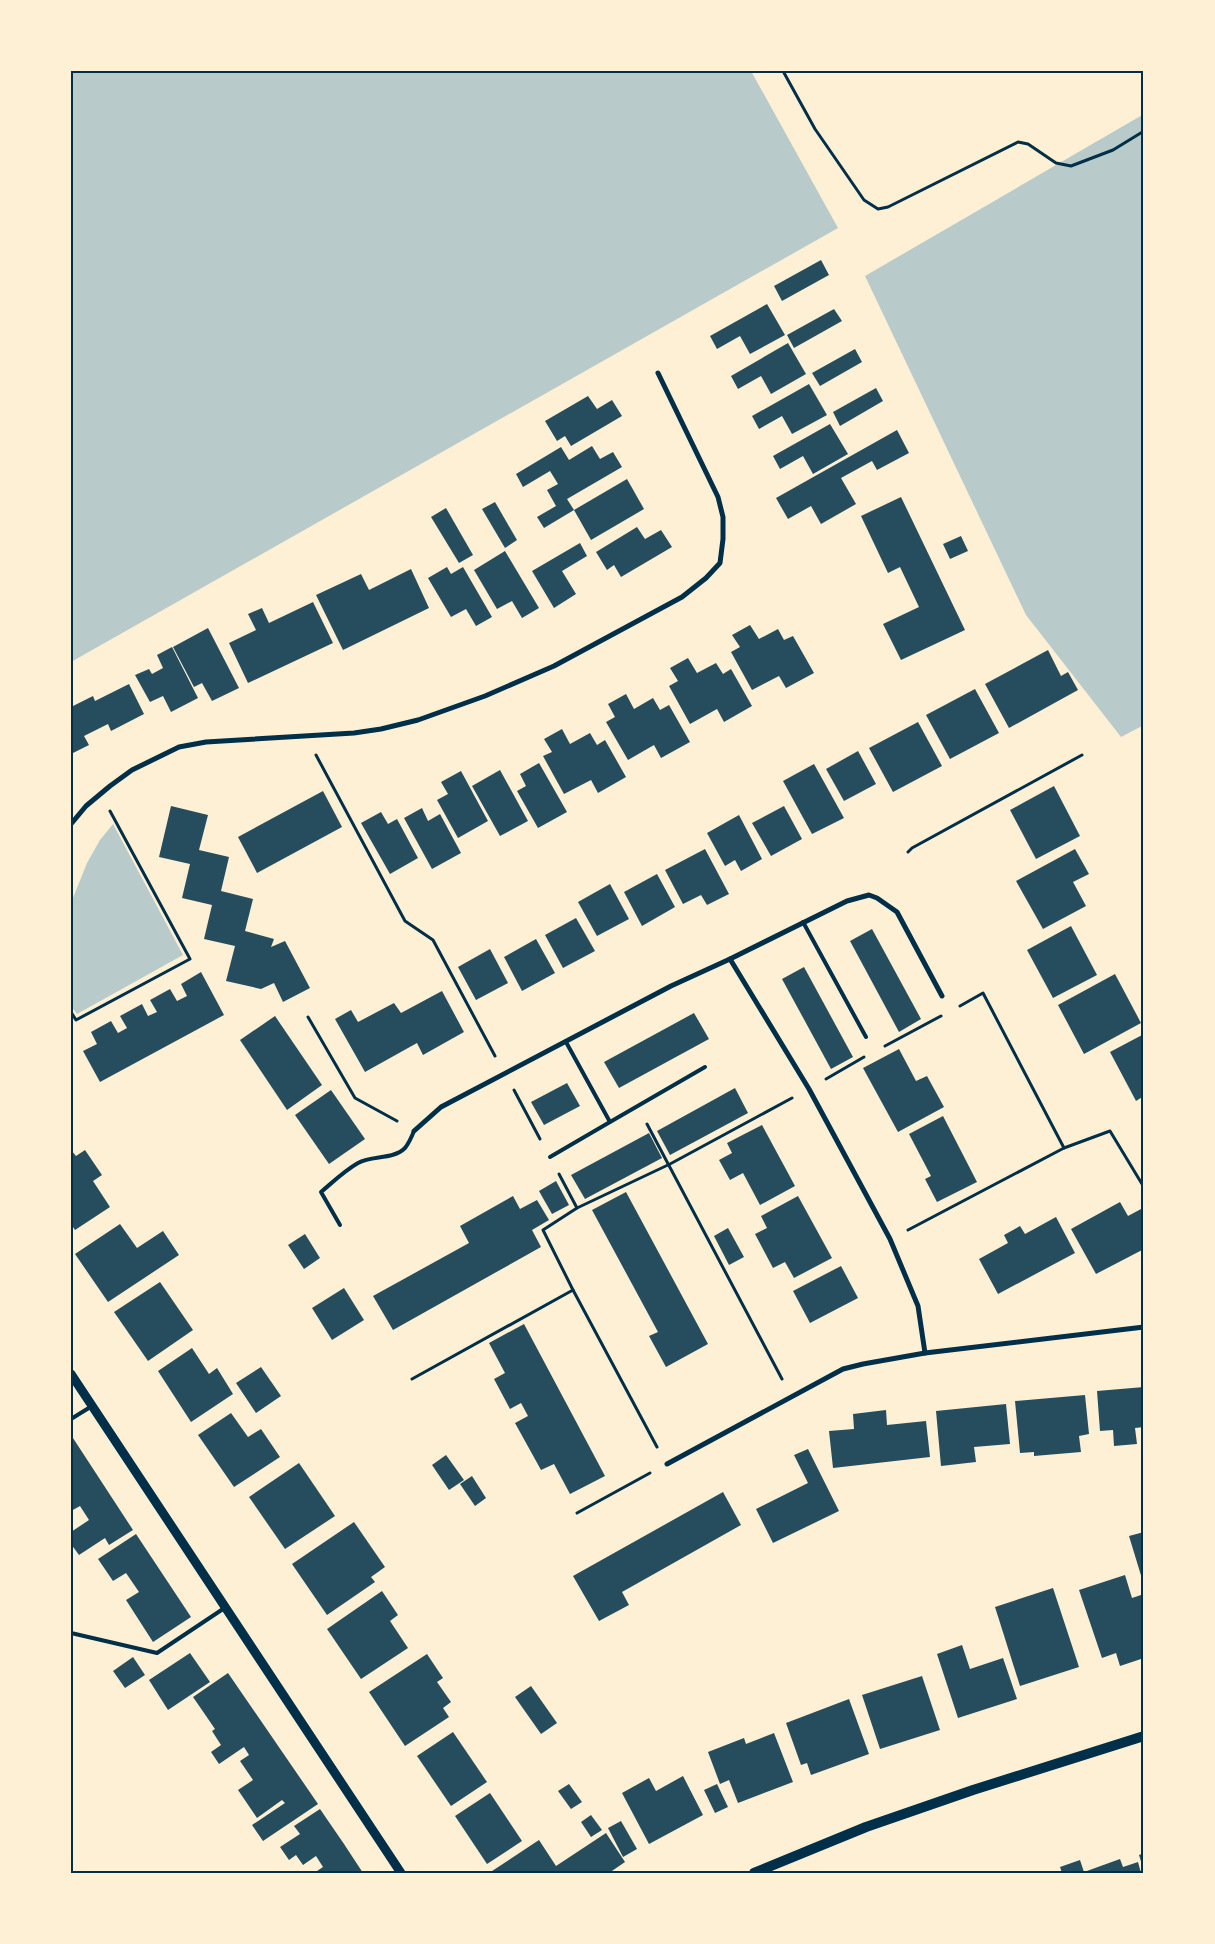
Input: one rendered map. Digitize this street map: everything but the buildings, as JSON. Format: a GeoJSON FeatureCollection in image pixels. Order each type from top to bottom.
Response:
{"type":"FeatureCollection","features":[{"type":"Feature","properties":{"kind":"main road"},"geometry":{"type":"LineString","coordinates":[[754,1873],[875,1824],[973,1790],[1144,1736]]}},
{"type":"Feature","properties":{"kind":"street"},"geometry":{"type":"LineString","coordinates":[[71,824],[86,806],[132,770],[179,747],[206,742],[354,733],[418,720],[485,696],[554,666],[682,596],[706,578],[720,563],[723,517],[718,496],[658,373]]}},
{"type":"Feature","properties":{"kind":"street"},"geometry":{"type":"LineString","coordinates":[[414,1131],[441,1107],[504,1073],[671,986],[858,896],[869,895],[877,898],[897,912],[942,996]]}},
{"type":"Feature","properties":{"kind":"street"},"geometry":{"type":"LineString","coordinates":[[730,959],[809,1090],[890,1239],[918,1306],[925,1353]]}},
{"type":"Feature","properties":{"kind":"street"},"geometry":{"type":"LineString","coordinates":[[667,1464],[843,1369],[925,1353],[1144,1327]]}},
{"type":"Feature","properties":{"kind":"street"},"geometry":{"type":"LineString","coordinates":[[71,1374],[402,1873]]}},
{"type":"Feature","properties":{"kind":"lane"},"geometry":{"type":"LineString","coordinates":[[803,922],[866,1036]]}},
{"type":"Feature","properties":{"kind":"lane"},"geometry":{"type":"LineString","coordinates":[[566,1042],[610,1122]]}},
{"type":"Feature","properties":{"kind":"lane"},"geometry":{"type":"LineString","coordinates":[[550,1156],[704,1067]]}},
{"type":"Feature","properties":{"kind":"lane"},"geometry":{"type":"LineString","coordinates":[[340,1225],[321,1192],[344,1172],[358,1163],[369,1158],[400,1152],[406,1147],[414,1131]]}},
{"type":"Feature","properties":{"kind":"lane"},"geometry":{"type":"LineString","coordinates":[[71,1419],[92,1406]]}},
{"type":"Feature","properties":{"kind":"lane"},"geometry":{"type":"LineString","coordinates":[[71,1633],[157,1653],[226,1607]]}},
{"type":"Feature","properties":{"kind":"path"},"geometry":{"type":"LineString","coordinates":[[783,71],[815,129],[864,200],[878,209],[888,208],[1018,142],[1028,144],[1056,163],[1071,166],[1113,150],[1144,131]]}},
{"type":"Feature","properties":{"kind":"path"},"geometry":{"type":"LineString","coordinates":[[305,735],[405,922],[433,940],[577,1208]]}},
{"type":"Feature","properties":{"kind":"path"},"geometry":{"type":"LineString","coordinates":[[908,852],[912,848],[1082,755]]}},
{"type":"Feature","properties":{"kind":"path"},"geometry":{"type":"LineString","coordinates":[[71,1012],[76,1020],[190,958],[101,794]]}},
{"type":"Feature","properties":{"kind":"path"},"geometry":{"type":"LineString","coordinates":[[308,1017],[355,1098],[414,1131]]}},
{"type":"Feature","properties":{"kind":"path"},"geometry":{"type":"LineString","coordinates":[[638,1106],[791,1397]]}},
{"type":"Feature","properties":{"kind":"path"},"geometry":{"type":"LineString","coordinates":[[890,1239],[1064,1148],[1110,1131],[1142,1184],[1144,1184]]}},
{"type":"Feature","properties":{"kind":"path"},"geometry":{"type":"LineString","coordinates":[[412,1380],[573,1290],[667,1464],[577,1513]]}},
{"type":"Feature","properties":{"kind":"shaded area"},"geometry":{"type":"Polygon","coordinates":[[[71,71],[751,71],[838,228],[71,662],[71,71]]]}},
{"type":"Feature","properties":{"kind":"shaded area"},"geometry":{"type":"Polygon","coordinates":[[[1144,114],[1144,725],[1121,737],[1026,615],[865,276],[1144,114]]]}},
{"type":"Feature","properties":{"kind":"shaded area"},"geometry":{"type":"Polygon","coordinates":[[[113,824],[183,955],[77,1014],[71,1006],[71,903],[87,863],[100,840],[113,824]]]}}]}
